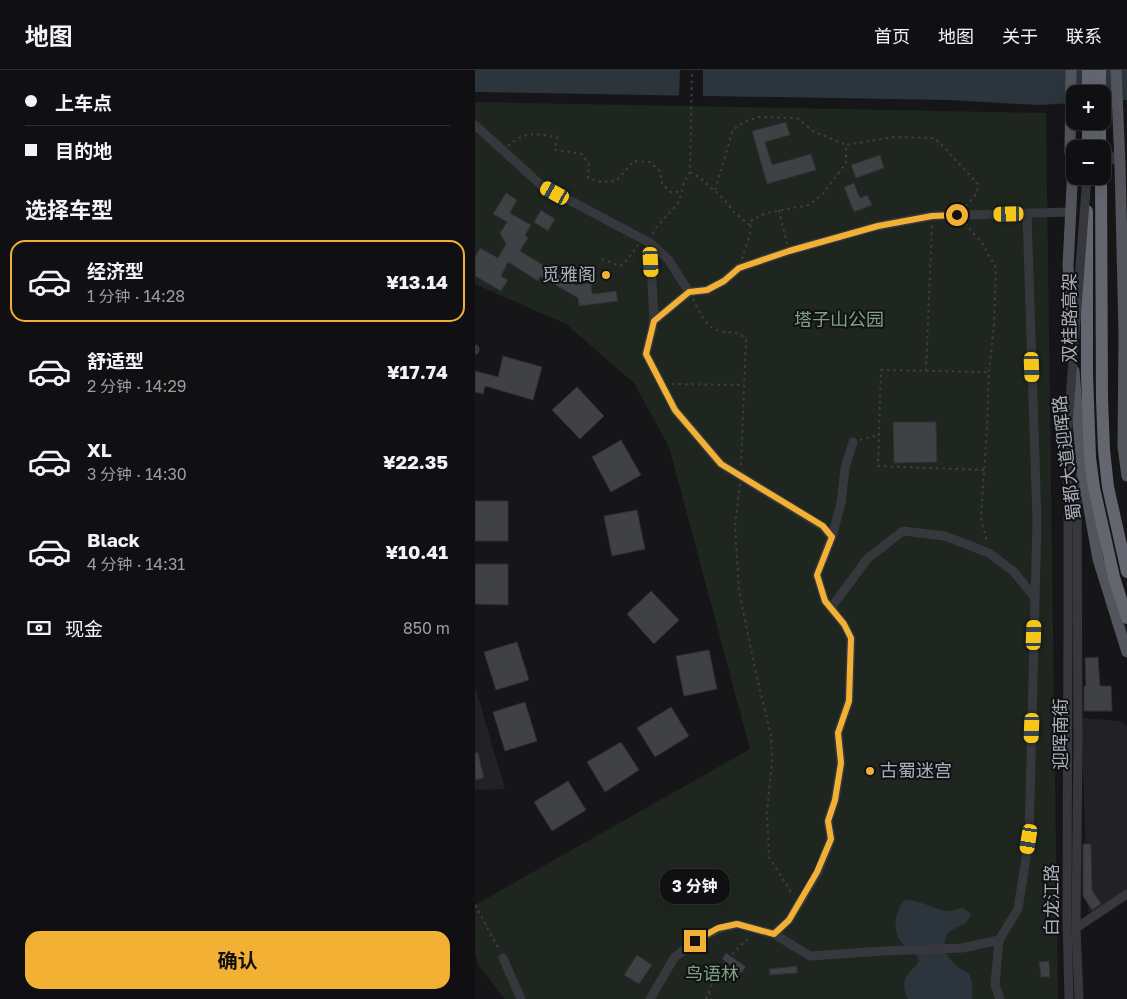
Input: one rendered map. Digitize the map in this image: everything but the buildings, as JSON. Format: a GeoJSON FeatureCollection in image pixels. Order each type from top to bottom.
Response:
{"type":"FeatureCollection","features":[{"type":"Feature","properties":{"kind":"highway"},"geometry":{"type":"LineString","coordinates":[[1087,70],[1087,85]]}},
{"type":"Feature","properties":{"kind":"highway"},"geometry":{"type":"LineString","coordinates":[[1099,70],[1099,85]]}},
{"type":"Feature","properties":{"kind":"highway","name":"双桂路高架"},"geometry":{"type":"LineString","coordinates":[[1087,185],[1087,374],[1090,458],[1094,488],[1114,577],[1127,618]]}},
{"type":"Feature","properties":{"kind":"highway","name":"双桂路高架"},"geometry":{"type":"LineString","coordinates":[[1101,185],[1101,370],[1104,450],[1108,487],[1127,572]]}},
{"type":"Feature","properties":{"kind":"main road","name":"蜀都大道迎晖路"},"geometry":{"type":"LineString","coordinates":[[1071,70],[1073,140]]}},
{"type":"Feature","properties":{"kind":"main road"},"geometry":{"type":"LineString","coordinates":[[1116,70],[1120,147],[1124,164],[1123,447],[1127,476]]}},
{"type":"Feature","properties":{"kind":"main road","name":"蜀都大道迎晖路"},"geometry":{"type":"LineString","coordinates":[[1072,185],[1069,266],[1082,469],[1098,559],[1127,652]]}},
{"type":"Feature","properties":{"kind":"street"},"geometry":{"type":"LineString","coordinates":[[475,125],[541,185],[646,241],[668,259],[689,292]]}},
{"type":"Feature","properties":{"kind":"street"},"geometry":{"type":"LineString","coordinates":[[1111,156],[1124,164]]}},
{"type":"Feature","properties":{"kind":"street","name":"白龙江路"},"geometry":{"type":"LineString","coordinates":[[1069,999],[1067,920],[1068,426],[1086,185]]}},
{"type":"Feature","properties":{"kind":"street"},"geometry":{"type":"LineString","coordinates":[[654,321],[689,292],[707,290],[724,281],[739,268],[789,251],[878,226],[932,216],[1071,212]]}},
{"type":"Feature","properties":{"kind":"street"},"geometry":{"type":"LineString","coordinates":[[1000,999],[995,985],[999,940],[1018,909],[1029,839],[1037,521],[1027,214]]}},
{"type":"Feature","properties":{"kind":"street"},"geometry":{"type":"LineString","coordinates":[[646,241],[654,321],[646,354],[675,410],[721,464],[823,526],[832,537]]}},
{"type":"Feature","properties":{"kind":"street"},"geometry":{"type":"LineString","coordinates":[[774,934],[789,920],[817,872],[831,839],[828,821],[835,800],[841,763],[838,733],[849,701],[851,638],[844,624],[825,601],[817,575],[832,537],[841,503],[845,468],[853,442]]}},
{"type":"Feature","properties":{"kind":"street","name":"迎晖南街"},"geometry":{"type":"LineString","coordinates":[[1079,999],[1075,928],[1077,492],[1082,469]]}},
{"type":"Feature","properties":{"kind":"street"},"geometry":{"type":"LineString","coordinates":[[831,608],[867,559],[903,531],[945,536],[989,553],[1014,572],[1035,598]]}},
{"type":"Feature","properties":{"kind":"street"},"geometry":{"type":"LineString","coordinates":[[1075,928],[1127,894]]}},
{"type":"Feature","properties":{"kind":"street"},"geometry":{"type":"LineString","coordinates":[[651,999],[674,958],[695,941],[718,928],[737,924],[774,934],[810,956],[962,948],[999,940]]}},
{"type":"Feature","properties":{"kind":"street"},"geometry":{"type":"LineString","coordinates":[[503,958],[521,999]]}},
{"type":"Feature","properties":{"kind":"path"},"geometry":{"type":"LineString","coordinates":[[601,259],[620,266],[646,241],[679,202],[684,182],[690,172],[692,70]]}},
{"type":"Feature","properties":{"kind":"path"},"geometry":{"type":"LineString","coordinates":[[715,190],[733,130],[744,122],[757,117],[797,118],[813,131],[846,145],[894,137],[935,138],[978,184],[977,194],[957,215],[982,243],[996,268],[981,518],[989,553]]}},
{"type":"Feature","properties":{"kind":"path"},"geometry":{"type":"LineString","coordinates":[[506,152],[508,146],[518,137],[531,133],[557,137],[555,150],[583,154],[589,165],[588,178],[601,182],[616,181],[634,161],[650,162],[660,171],[662,184],[671,192],[681,192]]}},
{"type":"Feature","properties":{"kind":"path"},"geometry":{"type":"LineString","coordinates":[[739,268],[750,234],[751,221],[765,213],[809,205],[823,194],[846,163],[846,145]]}},
{"type":"Feature","properties":{"kind":"path"},"geometry":{"type":"LineString","coordinates":[[690,172],[715,190],[735,213],[751,226]]}},
{"type":"Feature","properties":{"kind":"path"},"geometry":{"type":"LineString","coordinates":[[779,210],[789,251]]}},
{"type":"Feature","properties":{"kind":"path"},"geometry":{"type":"LineString","coordinates":[[926,371],[932,216]]}},
{"type":"Feature","properties":{"kind":"path"},"geometry":{"type":"LineString","coordinates":[[689,292],[707,324],[719,331],[739,333],[746,339],[741,476],[735,526],[739,592],[771,735],[773,760],[767,813],[769,857],[791,892],[802,896]]}},
{"type":"Feature","properties":{"kind":"path"},"geometry":{"type":"LineString","coordinates":[[985,470],[878,466],[881,370],[989,372]]}},
{"type":"Feature","properties":{"kind":"path"},"geometry":{"type":"LineString","coordinates":[[661,384],[744,385]]}},
{"type":"Feature","properties":{"kind":"path"},"geometry":{"type":"LineString","coordinates":[[853,442],[879,435]]}},
{"type":"Feature","properties":{"kind":"path"},"geometry":{"type":"LineString","coordinates":[[475,904],[503,958]]}},
{"type":"Feature","properties":{"kind":"path"},"geometry":{"type":"LineString","coordinates":[[706,999],[713,979],[734,950],[758,930]]}},
{"type":"Feature","properties":{"kind":"path"},"geometry":{"type":"LineString","coordinates":[[709,992],[711,999]]}},
{"type":"Feature","properties":{"kind":"shaded area"},"geometry":{"type":"Polygon","coordinates":[[[475,70],[1127,70],[1127,100],[1111,101],[1111,85],[1066,85],[1066,103],[1037,105],[949,100],[475,92],[475,70]]]}},
{"type":"Feature","properties":{"kind":"shaded area"},"geometry":{"type":"Polygon","coordinates":[[[475,686],[505,789],[475,790],[475,686]]]}},
{"type":"Feature","properties":{"kind":"shaded area"},"geometry":{"type":"Polygon","coordinates":[[[1081,718],[1120,721],[1127,726],[1127,895],[1096,917],[1088,911],[1081,718]]]}},
{"type":"Feature","properties":{"kind":"shaded area"},"geometry":{"type":"Polygon","coordinates":[[[904,900],[915,901],[947,911],[961,908],[971,915],[966,923],[948,932],[945,948],[952,962],[966,971],[971,978],[972,999],[908,999],[904,982],[908,974],[919,962],[918,957],[903,944],[897,933],[898,911],[904,900]]]}},
{"type":"Feature","properties":{"kind":"green space","name":"塔子山公园"},"geometry":{"type":"Polygon","coordinates":[[[475,102],[1046,113],[1058,999],[505,999],[479,966],[475,954],[475,905],[750,749],[669,447],[634,383],[566,324],[475,284],[475,102]]]}},
{"type":"Feature","properties":{"kind":"pier"},"geometry":{"type":"Polygon","coordinates":[[[680,70],[703,70],[703,99],[679,98],[680,70]]]}},
{"type":"Feature","properties":{"kind":"place","name":"觅雅阁"},"geometry":{"type":"Point","coordinates":[606,275]}},
{"type":"Feature","properties":{"kind":"place","name":"古蜀迷宫"},"geometry":{"type":"Point","coordinates":[870,771]}},
{"type":"Feature","properties":{"kind":"route"},"geometry":{"type":"LineString","coordinates":[[695,941],[718,928],[737,924],[774,934],[789,920],[817,872],[831,839],[828,821],[835,800],[841,763],[838,733],[849,701],[851,638],[844,624],[825,601],[817,575],[832,537],[823,526],[721,464],[675,410],[646,354],[654,321],[689,292],[707,290],[724,281],[739,268],[789,251],[878,226],[932,216],[957,215]]}},
{"type":"Feature","properties":{"kind":"park label","name":"鸟语林"},"geometry":{"type":"Point","coordinates":[712,974]}}]}
